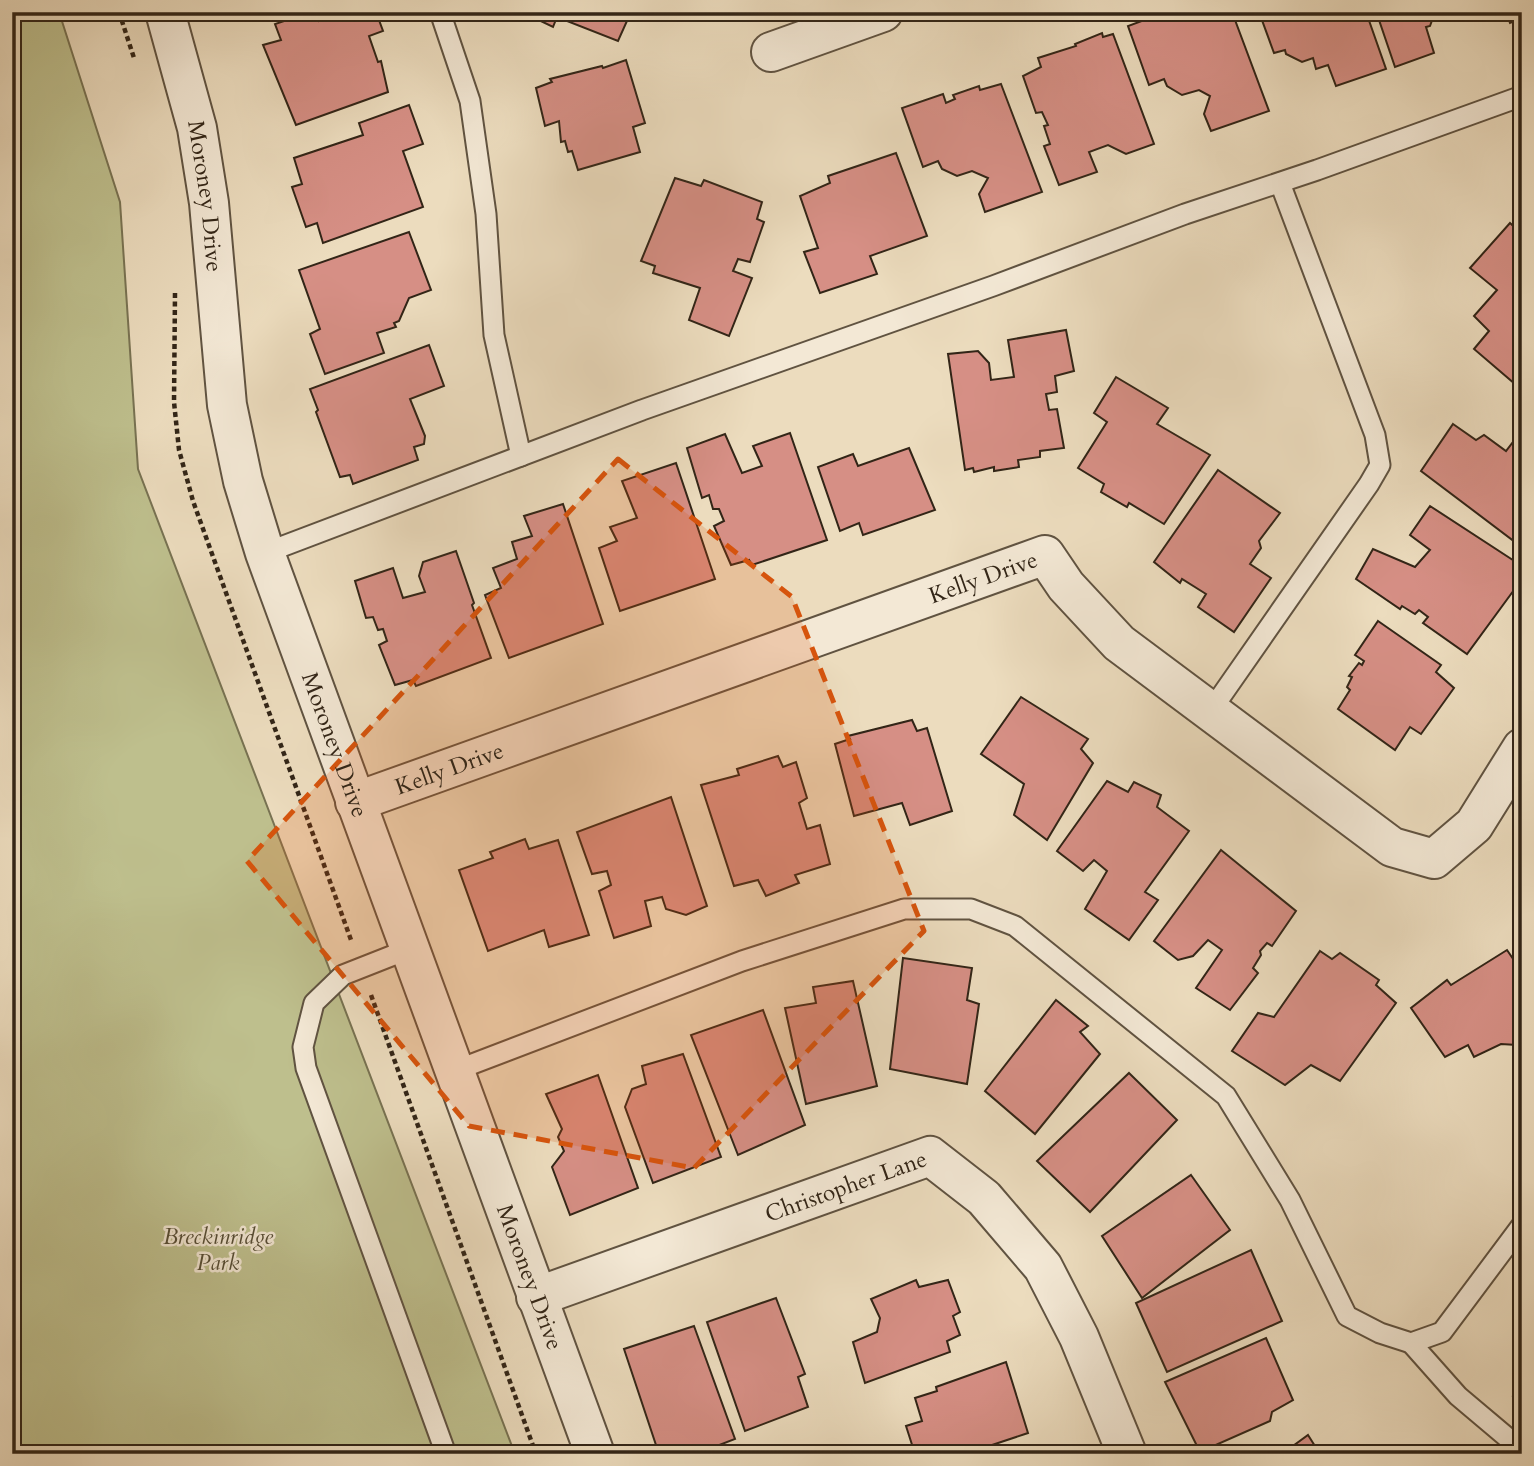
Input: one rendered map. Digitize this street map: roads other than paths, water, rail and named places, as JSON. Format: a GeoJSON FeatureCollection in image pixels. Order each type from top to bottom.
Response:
{"type":"FeatureCollection","features":[{"type":"Feature","properties":{"kind":"street","name":"Moroney Drive"},"geometry":{"type":"LineString","coordinates":[[165,12],[197,128],[209,203],[227,405],[243,481],[265,553],[355,802],[595,1454]]}},
{"type":"Feature","properties":{"kind":"street"},"geometry":{"type":"LineString","coordinates":[[771,52],[883,12]]}},
{"type":"Feature","properties":{"kind":"street","name":"Kelly Drive"},"geometry":{"type":"LineString","coordinates":[[355,802],[1045,555],[1066,586],[1119,643],[1392,847],[1434,859],[1474,825],[1522,748]]}},
{"type":"Feature","properties":{"kind":"street","name":"Christopher Lane"},"geometry":{"type":"LineString","coordinates":[[536,1297],[930,1156],[984,1198],[1043,1268],[1079,1337],[1127,1454]]}},
{"type":"Feature","properties":{"kind":"lane"},"geometry":{"type":"LineString","coordinates":[[440,12],[470,101],[486,214],[494,335],[521,456]]}},
{"type":"Feature","properties":{"kind":"lane"},"geometry":{"type":"LineString","coordinates":[[265,553],[642,410],[993,286],[1185,214],[1280,183],[1522,96]]}},
{"type":"Feature","properties":{"kind":"lane"},"geometry":{"type":"LineString","coordinates":[[1210,712],[1380,465],[1375,435],[1280,183]]}},
{"type":"Feature","properties":{"kind":"lane"},"geometry":{"type":"LineString","coordinates":[[454,1071],[742,961],[904,909],[971,909],[1015,926],[1226,1096],[1290,1200],[1347,1317],[1380,1333],[1411,1343],[1458,1396],[1522,1450]]}},
{"type":"Feature","properties":{"kind":"lane"},"geometry":{"type":"LineString","coordinates":[[409,949],[343,975],[314,1003],[303,1046],[306,1068],[446,1454]]}},
{"type":"Feature","properties":{"kind":"lane"},"geometry":{"type":"LineString","coordinates":[[1411,1343],[1442,1332],[1522,1225]]}},
{"type":"Feature","properties":{"kind":"park label","name":"Breckinridge Park"},"geometry":{"type":"Point","coordinates":[218,1249]}}]}
